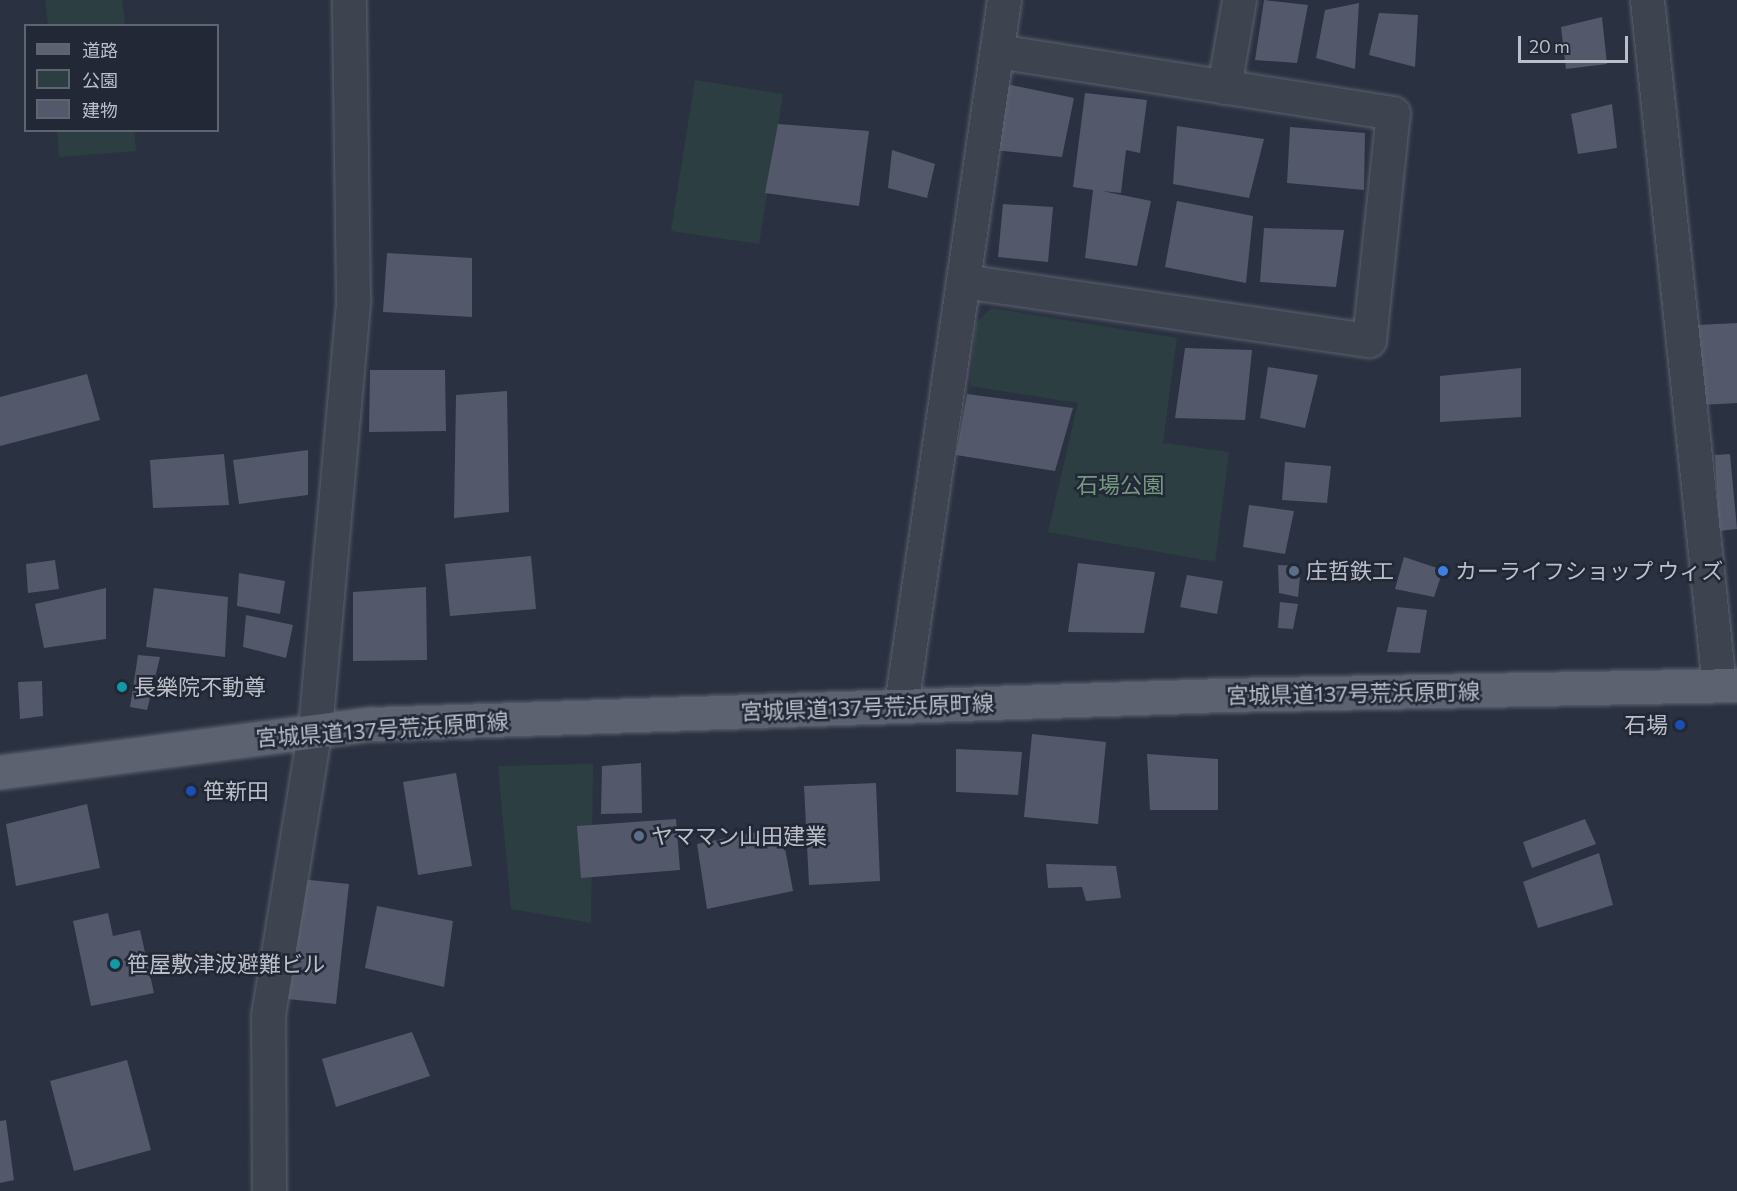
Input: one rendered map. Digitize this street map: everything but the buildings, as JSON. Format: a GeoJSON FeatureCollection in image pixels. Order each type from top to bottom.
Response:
{"type":"FeatureCollection","features":[{"type":"Feature","properties":{"kind":"main road","name":"宮城県道137号荒浜原町線"},"geometry":{"type":"LineString","coordinates":[[0,772],[315,729],[901,705],[1728,685]]}},
{"type":"Feature","properties":{"kind":"street"},"geometry":{"type":"LineString","coordinates":[[269,1191],[268,1015],[315,729],[353,299],[349,0]]}},
{"type":"Feature","properties":{"kind":"street"},"geometry":{"type":"LineString","coordinates":[[901,705],[1004,0]]}},
{"type":"Feature","properties":{"kind":"street"},"geometry":{"type":"LineString","coordinates":[[1224,87],[1239,0]]}},
{"type":"Feature","properties":{"kind":"street"},"geometry":{"type":"LineString","coordinates":[[1647,0],[1728,685]]}},
{"type":"Feature","properties":{"kind":"street"},"geometry":{"type":"LineString","coordinates":[[963,281],[1369,340],[1393,113],[997,51]]}},
{"type":"Feature","properties":{"kind":"green space"},"geometry":{"type":"Polygon","coordinates":[[[45,0],[122,0],[125,24],[48,24],[45,0]]]}},
{"type":"Feature","properties":{"kind":"green space"},"geometry":{"type":"Polygon","coordinates":[[[695,80],[783,94],[759,244],[671,231],[695,80]]]}},
{"type":"Feature","properties":{"kind":"green space"},"geometry":{"type":"Polygon","coordinates":[[[57,132],[134,132],[136,151],[59,157],[57,132]]]}},
{"type":"Feature","properties":{"kind":"green space","name":"石場公園"},"geometry":{"type":"Polygon","coordinates":[[[991,308],[1177,338],[1163,443],[1229,452],[1215,562],[1048,532],[1078,403],[970,386],[976,323],[991,308]]]}},
{"type":"Feature","properties":{"kind":"green space"},"geometry":{"type":"Polygon","coordinates":[[[593,764],[591,923],[511,909],[498,766],[593,764]]]}},
{"type":"Feature","properties":{"kind":"place","name":"庄哲鉄工"},"geometry":{"type":"Point","coordinates":[1294,571]}},
{"type":"Feature","properties":{"kind":"place","name":"カーライフショップ ウィズ"},"geometry":{"type":"Point","coordinates":[1443,571]}},
{"type":"Feature","properties":{"kind":"place","name":"長樂院不動尊"},"geometry":{"type":"Point","coordinates":[122,687]}},
{"type":"Feature","properties":{"kind":"place","name":"石場"},"geometry":{"type":"Point","coordinates":[1680,725]}},
{"type":"Feature","properties":{"kind":"place","name":"笹新田"},"geometry":{"type":"Point","coordinates":[191,791]}},
{"type":"Feature","properties":{"kind":"place","name":"ヤママン山田建業"},"geometry":{"type":"Point","coordinates":[639,836]}},
{"type":"Feature","properties":{"kind":"place","name":"笹屋敷津波避難ビル"},"geometry":{"type":"Point","coordinates":[115,964]}}]}
